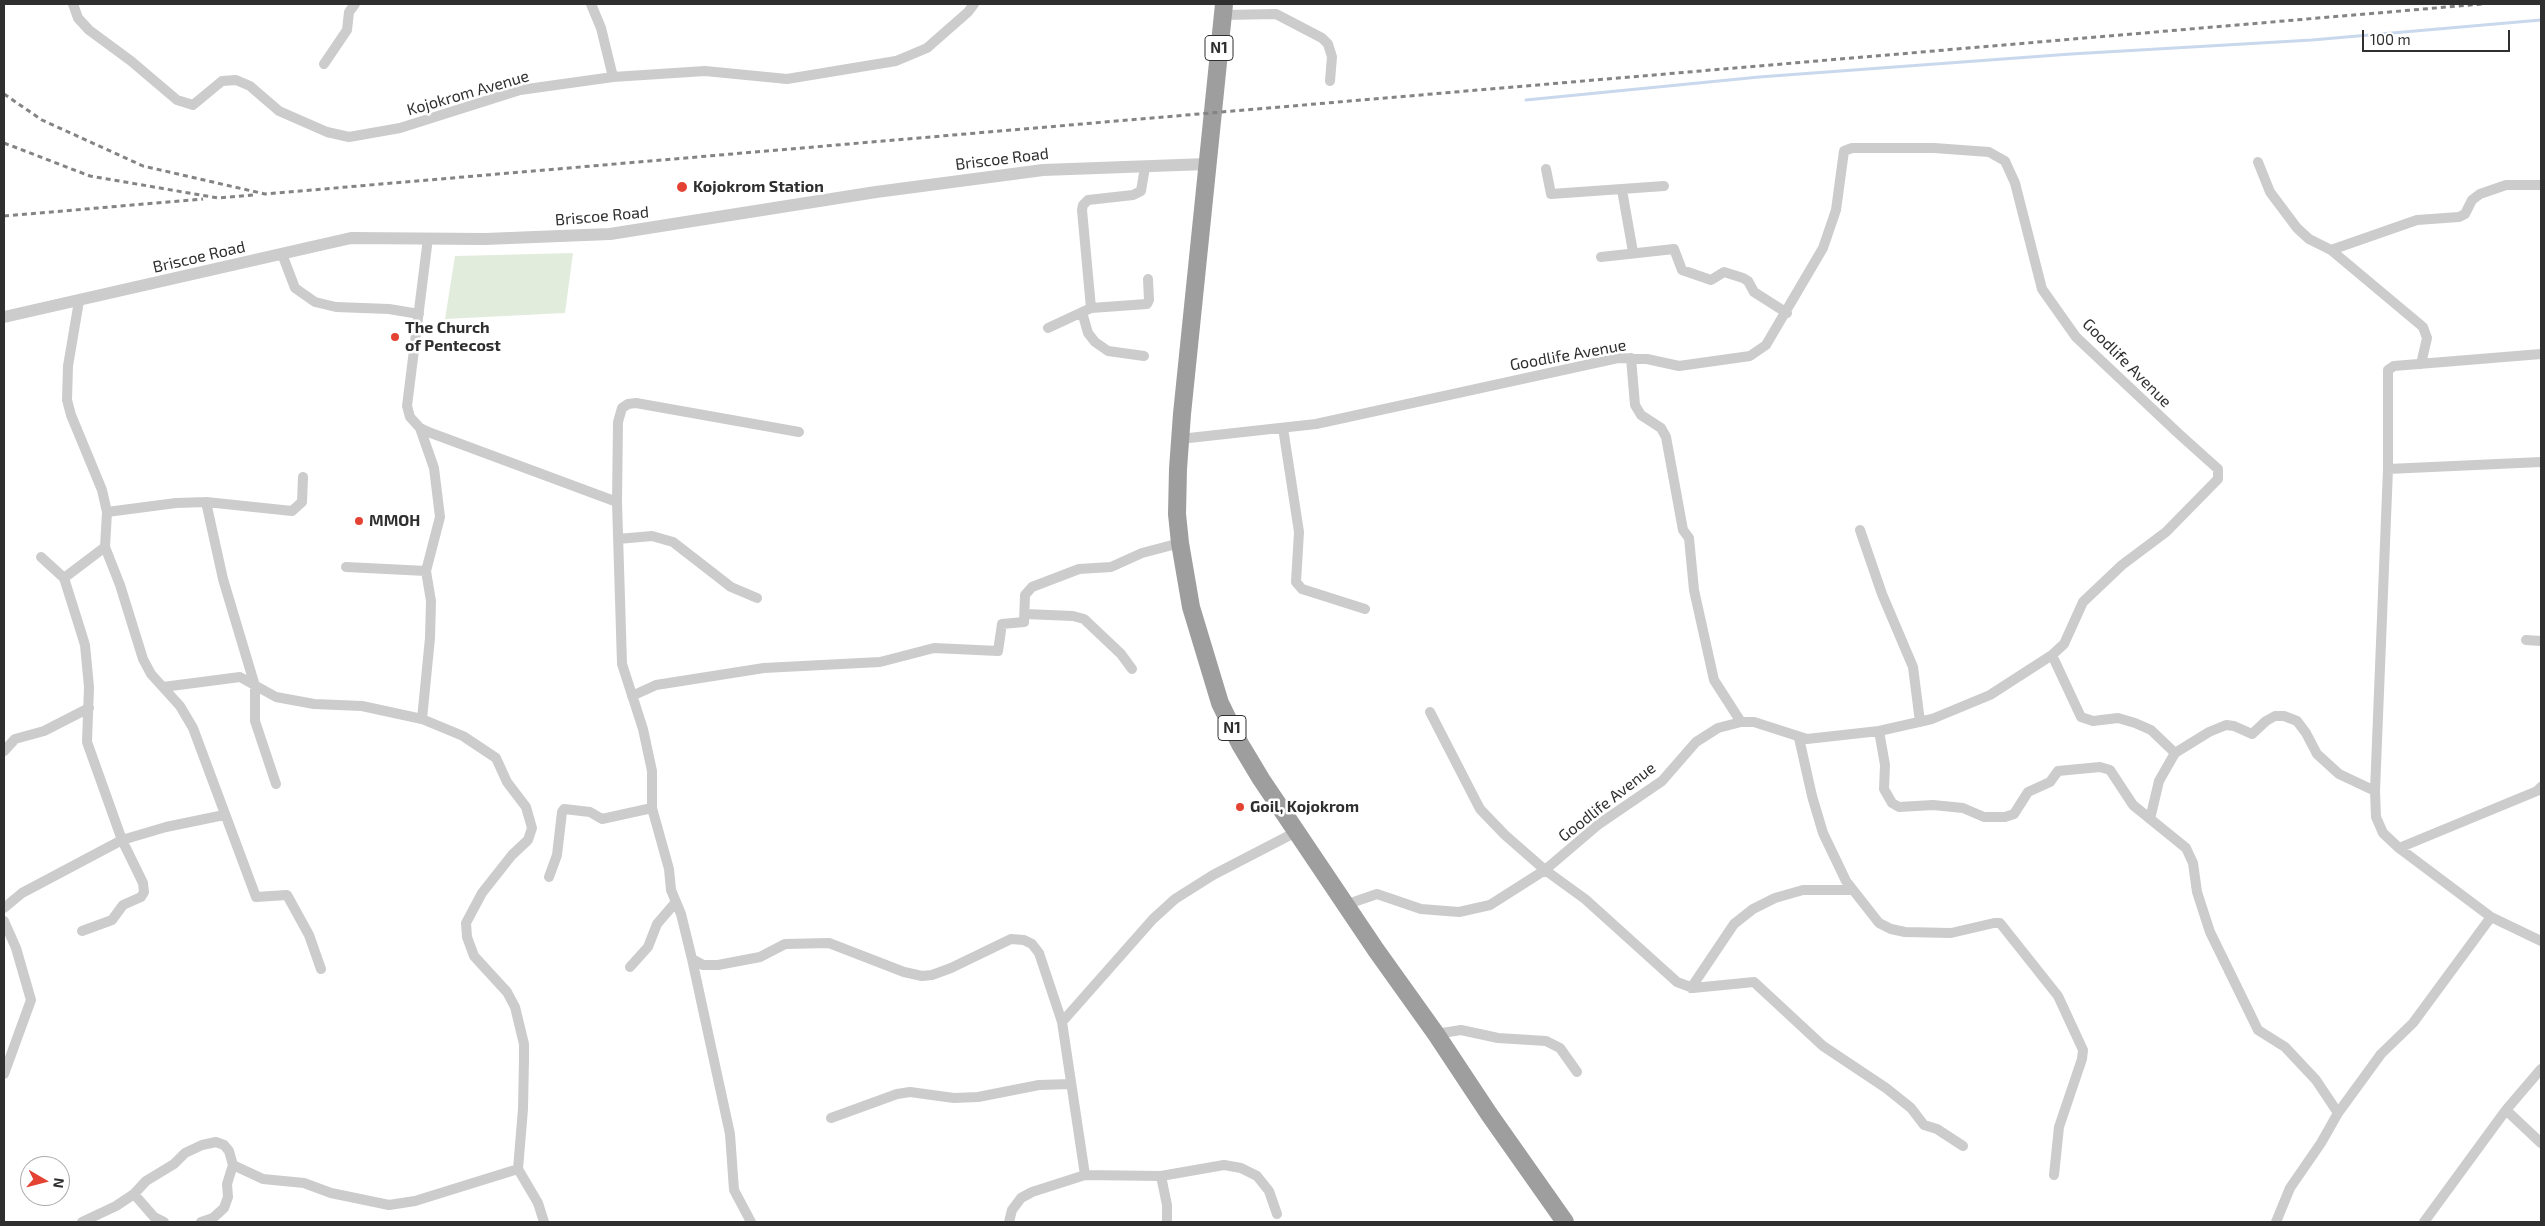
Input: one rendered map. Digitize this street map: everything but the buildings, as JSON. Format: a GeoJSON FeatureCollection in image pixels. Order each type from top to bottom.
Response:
{"type":"FeatureCollection","features":[{"type":"Feature","properties":{"kind":"highway","name":"N1"},"geometry":{"type":"LineString","coordinates":[[1223,9],[1180,439],[1178,514],[1180,543],[1191,607],[1220,703],[1240,744],[1345,905],[1565,1222]]}},
{"type":"Feature","properties":{"kind":"street","name":"Kojokrom Avenue"},"geometry":{"type":"LineString","coordinates":[[73,4],[78,18],[89,30],[131,61],[177,100],[193,104],[222,81],[236,80],[250,86],[279,111],[327,132],[344,136],[362,136],[400,128],[520,90],[613,77],[705,70],[787,79],[896,61],[927,48],[968,12],[974,4]]}},
{"type":"Feature","properties":{"kind":"street"},"geometry":{"type":"LineString","coordinates":[[324,64],[347,30],[349,12],[356,4]]}},
{"type":"Feature","properties":{"kind":"street"},"geometry":{"type":"LineString","coordinates":[[591,4],[601,28],[613,77]]}},
{"type":"Feature","properties":{"kind":"street"},"geometry":{"type":"LineString","coordinates":[[1223,9],[1276,9],[1322,38],[1328,44],[1332,57],[1330,81]]}},
{"type":"Feature","properties":{"kind":"street","name":"Goodlife Avenue"},"geometry":{"type":"LineString","coordinates":[[1180,439],[1316,424],[1498,383],[1631,358],[1679,366],[1750,356],[1766,345],[1787,313],[1824,248],[1836,210],[1844,151],[1852,148],[1934,148],[1989,152],[2006,161],[2015,183],[2042,289],[2076,337],[2218,469],[2220,474],[2218,480],[2166,532],[2122,565],[2083,602],[2064,644],[2052,655],[1990,695],[1920,722],[1879,731],[1808,739],[1798,738],[1754,722],[1741,722],[1718,728],[1696,742],[1662,781],[1599,824],[1545,870],[1490,904],[1470,911],[1458,912],[1421,909],[1377,894],[1345,905]]}},
{"type":"Feature","properties":{"kind":"street"},"geometry":{"type":"LineString","coordinates":[[2258,162],[2270,192],[2286,215],[2309,239],[2331,250],[2423,327],[2427,338],[2421,364]]}},
{"type":"Feature","properties":{"kind":"street","name":"Briscoe Road"},"geometry":{"type":"LineString","coordinates":[[4,317],[351,238],[610,234],[976,178],[1064,168],[1207,164]]}},
{"type":"Feature","properties":{"kind":"street"},"geometry":{"type":"LineString","coordinates":[[1144,356],[1116,354],[1094,342],[1086,329],[1082,210],[1088,200],[1134,195],[1141,191],[1145,166]]}},
{"type":"Feature","properties":{"kind":"street"},"geometry":{"type":"LineString","coordinates":[[1546,169],[1551,194],[1664,186]]}},
{"type":"Feature","properties":{"kind":"street"},"geometry":{"type":"LineString","coordinates":[[2331,250],[2417,220],[2459,217],[2466,214],[2472,200],[2480,194],[2506,185],[2541,185]]}},
{"type":"Feature","properties":{"kind":"street"},"geometry":{"type":"LineString","coordinates":[[1622,190],[1633,252]]}},
{"type":"Feature","properties":{"kind":"street"},"geometry":{"type":"LineString","coordinates":[[428,238],[407,406],[410,418],[420,428],[617,502]]}},
{"type":"Feature","properties":{"kind":"street"},"geometry":{"type":"LineString","coordinates":[[1601,256],[1674,249],[1682,270],[1711,280],[1724,272],[1743,278],[1748,281],[1754,292],[1787,313]]}},
{"type":"Feature","properties":{"kind":"street"},"geometry":{"type":"LineString","coordinates":[[282,254],[295,288],[314,302],[336,307],[389,309],[418,314]]}},
{"type":"Feature","properties":{"kind":"street"},"geometry":{"type":"LineString","coordinates":[[1048,328],[1086,310],[1147,304],[1149,300],[1148,278]]}},
{"type":"Feature","properties":{"kind":"street"},"geometry":{"type":"LineString","coordinates":[[78,301],[68,366],[67,400],[71,415],[102,490],[106,512],[105,547],[143,659],[151,674],[180,706],[193,728],[256,897],[287,895],[309,935],[320,969]]}},
{"type":"Feature","properties":{"kind":"street"},"geometry":{"type":"LineString","coordinates":[[2541,354],[2394,366],[2388,370],[2388,469],[2375,791],[2376,817],[2384,834],[2399,848],[2491,917],[2541,941]]}},
{"type":"Feature","properties":{"kind":"street"},"geometry":{"type":"LineString","coordinates":[[1631,358],[1635,405],[1641,415],[1662,428],[1666,437],[1683,530],[1689,538],[1699,621],[1714,680],[1741,722]]}},
{"type":"Feature","properties":{"kind":"street"},"geometry":{"type":"LineString","coordinates":[[751,1222],[734,1190],[730,1134],[692,958],[681,914],[675,903],[663,845],[652,808],[652,771],[643,728],[632,696],[621,653],[617,502],[618,422],[622,408],[628,404],[636,403],[799,432]]}},
{"type":"Feature","properties":{"kind":"street"},"geometry":{"type":"LineString","coordinates":[[420,428],[434,468],[440,517],[426,570],[430,601],[430,638],[422,719]]}},
{"type":"Feature","properties":{"kind":"street"},"geometry":{"type":"LineString","coordinates":[[1283,428],[1299,532],[1296,582],[1302,588],[1365,609]]}},
{"type":"Feature","properties":{"kind":"street"},"geometry":{"type":"LineString","coordinates":[[2388,469],[2541,462]]}},
{"type":"Feature","properties":{"kind":"street"},"geometry":{"type":"LineString","coordinates":[[106,512],[176,503],[206,502],[292,511],[302,502],[303,477]]}},
{"type":"Feature","properties":{"kind":"street"},"geometry":{"type":"LineString","coordinates":[[206,502],[223,579],[254,686],[255,721],[276,784]]}},
{"type":"Feature","properties":{"kind":"street"},"geometry":{"type":"LineString","coordinates":[[1860,530],[1882,594],[1912,666],[1920,722]]}},
{"type":"Feature","properties":{"kind":"street"},"geometry":{"type":"LineString","coordinates":[[618,539],[652,536],[673,542],[732,587],[757,598]]}},
{"type":"Feature","properties":{"kind":"street"},"geometry":{"type":"LineString","coordinates":[[632,696],[656,686],[764,668],[880,662],[934,648],[996,651],[998,650],[1001,626],[1023,624],[1025,595],[1032,587],[1079,568],[1111,567],[1142,553],[1180,543]]}},
{"type":"Feature","properties":{"kind":"street"},"geometry":{"type":"LineString","coordinates":[[64,578],[105,547]]}},
{"type":"Feature","properties":{"kind":"street"},"geometry":{"type":"LineString","coordinates":[[41,557],[64,578],[85,645],[89,708],[87,742],[122,840],[143,883],[144,892],[141,897],[124,906],[112,920],[82,931]]}},
{"type":"Feature","properties":{"kind":"street"},"geometry":{"type":"LineString","coordinates":[[346,567],[426,570]]}},
{"type":"Feature","properties":{"kind":"street"},"geometry":{"type":"LineString","coordinates":[[1025,614],[1073,616],[1084,619],[1121,654],[1132,669]]}},
{"type":"Feature","properties":{"kind":"street"},"geometry":{"type":"LineString","coordinates":[[2526,640],[2541,641]]}},
{"type":"Feature","properties":{"kind":"street"},"geometry":{"type":"LineString","coordinates":[[2052,655],[2081,718],[2093,721],[2118,718],[2135,723],[2151,730],[2175,753]]}},
{"type":"Feature","properties":{"kind":"street"},"geometry":{"type":"LineString","coordinates":[[164,687],[233,676],[240,677],[268,694],[285,698],[314,704],[362,706],[422,719],[463,736],[496,758],[508,782],[522,801],[532,822],[531,834],[482,894],[466,923],[467,937],[474,956],[507,992],[515,1006],[524,1044],[523,1109],[518,1169],[538,1204],[544,1222]]}},
{"type":"Feature","properties":{"kind":"street"},"geometry":{"type":"LineString","coordinates":[[4,751],[14,739],[44,731],[89,708]]}},
{"type":"Feature","properties":{"kind":"street"},"geometry":{"type":"LineString","coordinates":[[1430,712],[1480,809],[1505,835],[1545,870],[1585,899],[1677,982],[1691,988],[1754,982],[1823,1046],[1886,1088],[1911,1108],[1924,1125],[1937,1129],[1963,1146]]}},
{"type":"Feature","properties":{"kind":"street"},"geometry":{"type":"LineString","coordinates":[[2150,819],[2159,781],[2175,753],[2209,732],[2226,725],[2234,726],[2252,734],[2266,721],[2284,716],[2297,721],[2306,733],[2316,754],[2339,774],[2375,791]]}},
{"type":"Feature","properties":{"kind":"street"},"geometry":{"type":"LineString","coordinates":[[1879,731],[1885,765],[1884,789],[1892,803],[1899,807],[1933,805],[1963,808],[1984,817],[2005,817],[2014,814],[2028,792],[2050,782],[2058,771],[2100,767],[2110,770],[2133,805],[2186,848],[2193,864],[2197,892],[2210,932],[2258,1030],[2291,1054],[2316,1080],[2338,1113]]}},
{"type":"Feature","properties":{"kind":"street"},"geometry":{"type":"LineString","coordinates":[[1798,738],[1812,796],[1824,833],[1852,890],[1879,923],[1891,929],[1905,932],[1951,932],[2000,923],[2058,996],[2083,1050],[2082,1059],[2060,1127],[2054,1175]]}},
{"type":"Feature","properties":{"kind":"street"},"geometry":{"type":"LineString","coordinates":[[2399,848],[2537,792],[2541,787]]}},
{"type":"Feature","properties":{"kind":"street"},"geometry":{"type":"LineString","coordinates":[[549,877],[557,854],[562,812],[564,809],[590,812],[602,819],[652,808]]}},
{"type":"Feature","properties":{"kind":"street"},"geometry":{"type":"LineString","coordinates":[[4,908],[22,893],[122,840],[166,827],[224,815]]}},
{"type":"Feature","properties":{"kind":"street"},"geometry":{"type":"LineString","coordinates":[[1062,1022],[1153,919],[1175,899],[1213,875],[1296,832]]}},
{"type":"Feature","properties":{"kind":"street"},"geometry":{"type":"LineString","coordinates":[[1691,988],[1734,924],[1753,909],[1775,898],[1804,890],[1852,890]]}},
{"type":"Feature","properties":{"kind":"street"},"geometry":{"type":"LineString","coordinates":[[630,968],[648,947],[657,924],[675,903]]}},
{"type":"Feature","properties":{"kind":"street"},"geometry":{"type":"LineString","coordinates":[[2280,1221],[2290,1188],[2321,1143],[2338,1113],[2381,1054],[2413,1023],[2491,917]]}},
{"type":"Feature","properties":{"kind":"street"},"geometry":{"type":"LineString","coordinates":[[4,921],[16,948],[31,1000],[4,1074]]}},
{"type":"Feature","properties":{"kind":"street"},"geometry":{"type":"LineString","coordinates":[[692,958],[703,965],[718,965],[760,958],[785,944],[829,942],[904,972],[922,976],[932,975],[951,968],[1011,940],[1024,940],[1032,944],[1039,953],[1062,1022],[1070,1084],[1086,1175]]}},
{"type":"Feature","properties":{"kind":"street"},"geometry":{"type":"LineString","coordinates":[[1436,1034],[1461,1030],[1494,1037],[1546,1041],[1560,1048],[1576,1072]]}},
{"type":"Feature","properties":{"kind":"street"},"geometry":{"type":"LineString","coordinates":[[2424,1222],[2506,1110],[2541,1069]]}},
{"type":"Feature","properties":{"kind":"street"},"geometry":{"type":"LineString","coordinates":[[831,1118],[897,1094],[910,1092],[954,1098],[978,1097],[1039,1085],[1070,1084]]}},
{"type":"Feature","properties":{"kind":"street"},"geometry":{"type":"LineString","coordinates":[[2506,1110],[2541,1143]]}},
{"type":"Feature","properties":{"kind":"street"},"geometry":{"type":"LineString","coordinates":[[82,1222],[116,1206],[134,1194],[146,1181],[174,1164],[185,1153],[216,1142],[224,1145],[229,1151],[233,1165],[224,1208],[213,1218],[201,1222]]}},
{"type":"Feature","properties":{"kind":"street"},"geometry":{"type":"LineString","coordinates":[[233,1165],[263,1179],[304,1183],[332,1194],[389,1205],[415,1201],[518,1169]]}},
{"type":"Feature","properties":{"kind":"street"},"geometry":{"type":"LineString","coordinates":[[1009,1222],[1012,1210],[1021,1198],[1032,1192],[1086,1175],[1161,1176],[1224,1165],[1241,1168],[1257,1176],[1269,1192],[1277,1214]]}},
{"type":"Feature","properties":{"kind":"street"},"geometry":{"type":"LineString","coordinates":[[1161,1176],[1167,1205],[1167,1222]]}},
{"type":"Feature","properties":{"kind":"street"},"geometry":{"type":"LineString","coordinates":[[134,1194],[154,1217],[164,1222]]}},
{"type":"Feature","properties":{"kind":"green space"},"geometry":{"type":"Polygon","coordinates":[[[573,253],[565,313],[445,319],[455,256],[573,253]]]}},
{"type":"Feature","properties":{"kind":"waterway"},"geometry":{"type":"LineString","coordinates":[[1526,100],[1759,77],[2071,54],[2312,40],[2541,20]]}},
{"type":"Feature","properties":{"kind":"railway"},"geometry":{"type":"LineString","coordinates":[[4,94],[42,120],[143,166],[265,194],[2482,4]]}},
{"type":"Feature","properties":{"kind":"railway"},"geometry":{"type":"LineString","coordinates":[[4,143],[90,176],[218,198],[254,195]]}},
{"type":"Feature","properties":{"kind":"railway"},"geometry":{"type":"LineString","coordinates":[[4,216],[203,199]]}},
{"type":"Feature","properties":{"kind":"place","name":"Kojokrom Station"},"geometry":{"type":"Point","coordinates":[682,187]}},
{"type":"Feature","properties":{"kind":"place","name":"The Church of Pentecost"},"geometry":{"type":"Point","coordinates":[395,337]}},
{"type":"Feature","properties":{"kind":"place","name":"MMOH"},"geometry":{"type":"Point","coordinates":[359,521]}},
{"type":"Feature","properties":{"kind":"place","name":"Goil, Kojokrom"},"geometry":{"type":"Point","coordinates":[1240,807]}}]}
